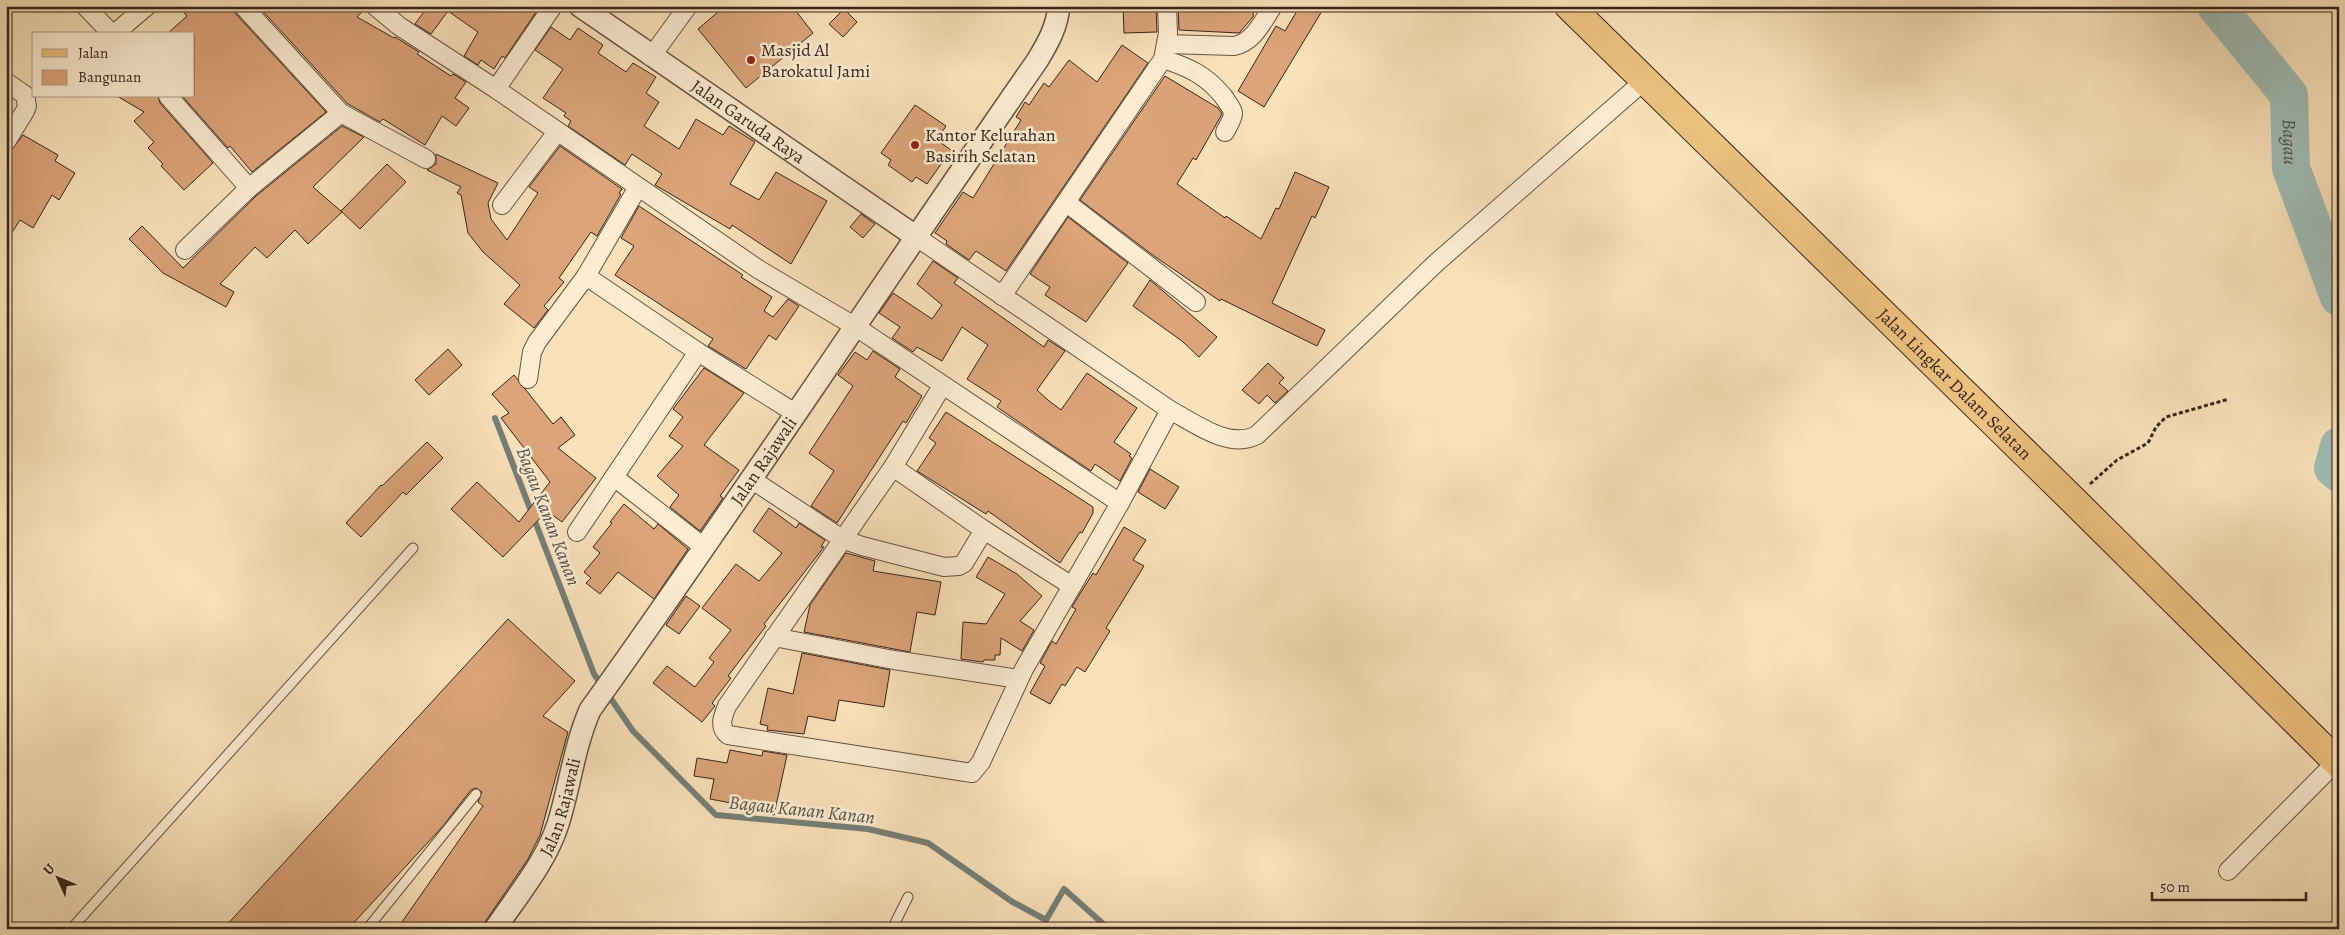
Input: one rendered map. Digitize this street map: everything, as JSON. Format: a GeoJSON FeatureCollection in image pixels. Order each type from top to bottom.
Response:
{"type":"FeatureCollection","features":[{"type":"Feature","properties":{"kind":"main road","name":"Jalan Lingkar Dalam Selatan"},"geometry":{"type":"LineString","coordinates":[[1569,6],[2074,501],[2338,763]]}},
{"type":"Feature","properties":{"kind":"street"},"geometry":{"type":"LineString","coordinates":[[85,6],[111,32]]}},
{"type":"Feature","properties":{"kind":"street"},"geometry":{"type":"LineString","coordinates":[[115,32],[146,6]]}},
{"type":"Feature","properties":{"kind":"street"},"geometry":{"type":"LineString","coordinates":[[243,6],[341,113],[426,159]]}},
{"type":"Feature","properties":{"kind":"street"},"geometry":{"type":"LineString","coordinates":[[375,6],[399,26],[496,88],[557,132],[758,269],[856,327],[1120,503]]}},
{"type":"Feature","properties":{"kind":"street"},"geometry":{"type":"LineString","coordinates":[[496,88],[553,6]]}},
{"type":"Feature","properties":{"kind":"street","name":"Jalan Garuda Raya"},"geometry":{"type":"LineString","coordinates":[[580,6],[915,236]]}},
{"type":"Feature","properties":{"kind":"street"},"geometry":{"type":"LineString","coordinates":[[651,56],[688,6]]}},
{"type":"Feature","properties":{"kind":"street","name":"Jalan Rajawali"},"geometry":{"type":"LineString","coordinates":[[495,929],[550,844],[558,824],[579,736],[590,710],[705,548],[795,413],[856,327],[915,236],[1037,61],[1050,38],[1058,18],[1060,6]]}},
{"type":"Feature","properties":{"kind":"street"},"geometry":{"type":"LineString","coordinates":[[1002,296],[1067,203],[1165,51],[1167,6]]}},
{"type":"Feature","properties":{"kind":"street"},"geometry":{"type":"LineString","coordinates":[[1165,51],[1243,44],[1251,39],[1273,6]]}},
{"type":"Feature","properties":{"kind":"street"},"geometry":{"type":"LineString","coordinates":[[1165,51],[1200,74],[1219,92],[1232,111],[1233,116],[1225,132]]}},
{"type":"Feature","properties":{"kind":"street"},"geometry":{"type":"LineString","coordinates":[[915,236],[1170,410],[1212,433],[1238,441],[1248,440],[1257,435],[1436,263],[1644,81]]}},
{"type":"Feature","properties":{"kind":"street"},"geometry":{"type":"LineString","coordinates":[[6,82],[25,95],[27,106],[6,142]]}},
{"type":"Feature","properties":{"kind":"street"},"geometry":{"type":"LineString","coordinates":[[170,98],[249,188]]}},
{"type":"Feature","properties":{"kind":"street"},"geometry":{"type":"LineString","coordinates":[[185,250],[249,188],[341,113]]}},
{"type":"Feature","properties":{"kind":"street"},"geometry":{"type":"LineString","coordinates":[[502,205],[557,132]]}},
{"type":"Feature","properties":{"kind":"street"},"geometry":{"type":"LineString","coordinates":[[528,379],[532,352],[537,342],[586,276],[638,187]]}},
{"type":"Feature","properties":{"kind":"street"},"geometry":{"type":"LineString","coordinates":[[1067,203],[1196,302]]}},
{"type":"Feature","properties":{"kind":"street"},"geometry":{"type":"LineString","coordinates":[[586,276],[698,352],[795,413]]}},
{"type":"Feature","properties":{"kind":"street"},"geometry":{"type":"LineString","coordinates":[[577,532],[698,352]]}},
{"type":"Feature","properties":{"kind":"street"},"geometry":{"type":"LineString","coordinates":[[942,386],[893,467],[727,706],[722,724],[723,731],[728,735],[972,773],[981,762],[1019,679],[1120,503],[1170,410]]}},
{"type":"Feature","properties":{"kind":"street"},"geometry":{"type":"LineString","coordinates":[[893,467],[984,530],[1072,586]]}},
{"type":"Feature","properties":{"kind":"street"},"geometry":{"type":"LineString","coordinates":[[614,478],[705,548]]}},
{"type":"Feature","properties":{"kind":"street"},"geometry":{"type":"LineString","coordinates":[[751,479],[842,539],[862,546],[952,567],[959,566],[968,559],[984,530]]}},
{"type":"Feature","properties":{"kind":"street"},"geometry":{"type":"LineString","coordinates":[[774,637],[894,660],[1019,679]]}},
{"type":"Feature","properties":{"kind":"street"},"geometry":{"type":"LineString","coordinates":[[2228,871],[2338,763]]}},
{"type":"Feature","properties":{"kind":"lane"},"geometry":{"type":"LineString","coordinates":[[71,929],[413,548]]}},
{"type":"Feature","properties":{"kind":"lane"},"geometry":{"type":"LineString","coordinates":[[367,929],[476,794]]}},
{"type":"Feature","properties":{"kind":"lane"},"geometry":{"type":"LineString","coordinates":[[892,929],[908,897]]}},
{"type":"Feature","properties":{"kind":"path"},"geometry":{"type":"LineString","coordinates":[[2074,501],[2098,475],[2117,460],[2136,452],[2148,442],[2156,427],[2166,417],[2228,399]]}},
{"type":"Feature","properties":{"kind":"building"},"geometry":{"type":"Polygon","coordinates":[[[178,6],[233,6],[235,13],[326,112],[252,172],[184,98],[195,98],[195,32],[169,32],[187,16],[178,6]]]}},
{"type":"Feature","properties":{"kind":"building"},"geometry":{"type":"Polygon","coordinates":[[[258,6],[365,6],[365,9],[357,17],[419,52],[417,54],[451,76],[453,74],[466,82],[455,98],[469,108],[456,126],[442,116],[425,145],[383,119],[380,122],[348,104],[258,6]]]}},
{"type":"Feature","properties":{"kind":"building"},"geometry":{"type":"Polygon","coordinates":[[[428,6],[540,6],[505,58],[502,56],[494,69],[481,60],[478,65],[464,56],[478,32],[448,11],[431,34],[415,24],[428,6]]]}},
{"type":"Feature","properties":{"kind":"building","name":"Masjid Al Barokatul Jami"},"geometry":{"type":"Polygon","coordinates":[[[725,6],[792,6],[813,33],[746,88],[698,29],[725,6]]]}},
{"type":"Feature","properties":{"kind":"building"},"geometry":{"type":"Polygon","coordinates":[[[1123,6],[1156,6],[1157,32],[1124,33],[1123,6]]]}},
{"type":"Feature","properties":{"kind":"building"},"geometry":{"type":"Polygon","coordinates":[[[1178,6],[1254,6],[1253,17],[1239,33],[1179,30],[1178,6]]]}},
{"type":"Feature","properties":{"kind":"building"},"geometry":{"type":"Polygon","coordinates":[[[1300,6],[1325,6],[1264,107],[1238,91],[1276,26],[1285,31],[1300,6]]]}},
{"type":"Feature","properties":{"kind":"building"},"geometry":{"type":"Polygon","coordinates":[[[844,9],[857,22],[843,37],[829,24],[844,9]]]}},
{"type":"Feature","properties":{"kind":"building"},"geometry":{"type":"Polygon","coordinates":[[[551,27],[570,40],[578,28],[603,45],[598,53],[626,72],[633,63],[656,77],[646,93],[659,102],[644,126],[679,149],[696,119],[723,135],[729,126],[755,142],[730,184],[759,200],[776,172],[827,201],[791,264],[732,225],[730,229],[655,185],[662,174],[632,154],[625,165],[568,126],[571,121],[564,116],[566,113],[543,98],[563,69],[535,50],[551,27]]]}},
{"type":"Feature","properties":{"kind":"building"},"geometry":{"type":"Polygon","coordinates":[[[1122,45],[1148,63],[1006,271],[976,251],[969,260],[946,244],[947,241],[935,233],[963,192],[973,198],[1021,120],[1016,117],[1025,102],[1029,105],[1044,83],[1049,87],[1069,60],[1097,82],[1122,45]]]}},
{"type":"Feature","properties":{"kind":"building"},"geometry":{"type":"Polygon","coordinates":[[[1165,76],[1218,108],[1222,114],[1196,160],[1193,158],[1177,184],[1225,218],[1226,216],[1261,239],[1276,208],[1279,209],[1295,172],[1329,187],[1315,218],[1312,216],[1272,303],[1325,330],[1317,346],[1221,299],[1220,301],[1154,256],[1080,200],[1165,76]]]}},
{"type":"Feature","properties":{"kind":"building"},"geometry":{"type":"Polygon","coordinates":[[[120,98],[159,98],[160,103],[213,163],[184,190],[161,166],[163,164],[148,148],[154,142],[134,121],[144,112],[120,98]]]}},
{"type":"Feature","properties":{"kind":"building","name":"Kantor Kelurahan Basirih Selatan"},"geometry":{"type":"Polygon","coordinates":[[[915,105],[946,126],[937,140],[951,150],[927,184],[916,177],[912,182],[888,165],[891,160],[881,153],[915,105]]]}},
{"type":"Feature","properties":{"kind":"building"},"geometry":{"type":"Polygon","coordinates":[[[342,126],[364,137],[313,187],[342,212],[308,244],[295,230],[267,258],[255,247],[220,284],[234,292],[226,307],[163,273],[129,239],[142,226],[183,268],[256,196],[342,126]]]}},
{"type":"Feature","properties":{"kind":"building"},"geometry":{"type":"Polygon","coordinates":[[[23,135],[58,155],[55,161],[75,173],[59,200],[52,195],[33,228],[20,220],[6,242],[6,157],[23,135]]]}},
{"type":"Feature","properties":{"kind":"building"},"geometry":{"type":"Polygon","coordinates":[[[560,146],[622,189],[597,236],[591,232],[559,278],[564,282],[544,306],[548,310],[534,328],[504,304],[520,285],[483,252],[468,233],[461,195],[457,193],[461,187],[427,170],[436,164],[436,154],[498,183],[488,203],[491,219],[507,240],[538,193],[529,187],[560,146]]]}},
{"type":"Feature","properties":{"kind":"building"},"geometry":{"type":"Polygon","coordinates":[[[387,164],[406,182],[360,229],[341,211],[387,164]]]}},
{"type":"Feature","properties":{"kind":"building"},"geometry":{"type":"Polygon","coordinates":[[[639,206],[743,275],[741,277],[772,297],[764,311],[773,317],[788,299],[799,306],[776,340],[769,335],[746,369],[708,346],[713,339],[615,275],[634,246],[621,238],[639,206]]]}},
{"type":"Feature","properties":{"kind":"building"},"geometry":{"type":"Polygon","coordinates":[[[861,214],[875,224],[863,238],[850,227],[861,214]]]}},
{"type":"Feature","properties":{"kind":"building"},"geometry":{"type":"Polygon","coordinates":[[[1068,217],[1128,263],[1086,322],[1045,295],[1050,287],[1030,274],[1068,217]]]}},
{"type":"Feature","properties":{"kind":"building"},"geometry":{"type":"Polygon","coordinates":[[[933,261],[958,278],[954,283],[1044,347],[1048,340],[1065,351],[1037,390],[1061,410],[1087,373],[1137,408],[1114,442],[1131,454],[1129,456],[1132,458],[1120,481],[1095,464],[1091,471],[1049,443],[997,407],[1001,401],[967,379],[988,345],[962,327],[942,361],[917,347],[913,352],[892,338],[900,327],[879,313],[893,293],[932,319],[942,305],[917,284],[933,261]]]}},
{"type":"Feature","properties":{"kind":"building"},"geometry":{"type":"Polygon","coordinates":[[[1150,280],[1217,337],[1199,357],[1182,341],[1133,306],[1150,280]]]}},
{"type":"Feature","properties":{"kind":"building"},"geometry":{"type":"Polygon","coordinates":[[[448,349],[462,365],[429,395],[415,380],[448,349]]]}},
{"type":"Feature","properties":{"kind":"building"},"geometry":{"type":"Polygon","coordinates":[[[873,351],[900,369],[895,377],[922,396],[906,423],[903,421],[837,523],[811,506],[834,471],[809,453],[853,386],[838,375],[855,352],[867,360],[873,351]]]}},
{"type":"Feature","properties":{"kind":"building"},"geometry":{"type":"Polygon","coordinates":[[[1268,363],[1284,378],[1279,383],[1288,391],[1275,403],[1267,395],[1259,404],[1242,390],[1268,363]]]}},
{"type":"Feature","properties":{"kind":"building"},"geometry":{"type":"Polygon","coordinates":[[[704,368],[744,393],[704,445],[739,470],[720,496],[723,498],[700,531],[670,507],[679,495],[657,476],[683,446],[669,436],[683,417],[673,409],[704,368]]]}},
{"type":"Feature","properties":{"kind":"building"},"geometry":{"type":"Polygon","coordinates":[[[514,375],[553,424],[561,417],[575,435],[558,448],[596,478],[562,522],[547,511],[503,557],[451,509],[477,482],[519,522],[550,482],[501,418],[509,413],[492,394],[514,375]]]}},
{"type":"Feature","properties":{"kind":"building"},"geometry":{"type":"Polygon","coordinates":[[[946,412],[1093,507],[1093,513],[1082,533],[1080,532],[1060,563],[988,511],[986,514],[917,471],[936,443],[929,438],[946,412]]]}},
{"type":"Feature","properties":{"kind":"building"},"geometry":{"type":"Polygon","coordinates":[[[427,442],[443,458],[406,495],[403,492],[361,537],[346,523],[381,485],[427,442]]]}},
{"type":"Feature","properties":{"kind":"building"},"geometry":{"type":"Polygon","coordinates":[[[1150,469],[1179,487],[1165,509],[1138,492],[1150,469]]]}},
{"type":"Feature","properties":{"kind":"building"},"geometry":{"type":"Polygon","coordinates":[[[624,504],[654,529],[658,524],[688,549],[654,599],[618,572],[600,594],[586,583],[591,578],[584,572],[600,553],[593,547],[624,504]]]}},
{"type":"Feature","properties":{"kind":"building"},"geometry":{"type":"Polygon","coordinates":[[[769,508],[796,528],[799,523],[825,540],[821,547],[824,547],[764,624],[766,626],[728,676],[731,678],[712,703],[715,706],[702,722],[653,683],[667,666],[695,687],[714,662],[709,658],[731,630],[702,608],[736,564],[759,581],[782,553],[753,531],[769,508]]]}},
{"type":"Feature","properties":{"kind":"building"},"geometry":{"type":"Polygon","coordinates":[[[1124,527],[1146,540],[1133,560],[1144,566],[1106,628],[1110,631],[1085,672],[1077,667],[1065,686],[1062,684],[1050,704],[1030,693],[1045,666],[1040,663],[1052,641],[1056,644],[1076,609],[1072,607],[1073,605],[1093,573],[1096,575],[1124,527]]]}},
{"type":"Feature","properties":{"kind":"building"},"geometry":{"type":"Polygon","coordinates":[[[846,553],[875,561],[873,571],[941,582],[935,615],[917,612],[910,652],[804,632],[810,605],[846,553]]]}},
{"type":"Feature","properties":{"kind":"building"},"geometry":{"type":"Polygon","coordinates":[[[988,557],[1017,574],[1042,596],[1020,621],[1034,630],[1022,651],[1001,638],[1000,655],[995,655],[995,660],[984,660],[983,662],[961,659],[963,622],[986,624],[1005,594],[976,577],[988,557]]]}},
{"type":"Feature","properties":{"kind":"building"},"geometry":{"type":"Polygon","coordinates":[[[686,596],[700,606],[679,634],[666,625],[686,596]]]}},
{"type":"Feature","properties":{"kind":"building"},"geometry":{"type":"Polygon","coordinates":[[[508,619],[575,681],[543,716],[568,732],[540,835],[528,859],[485,922],[483,929],[397,929],[483,806],[478,802],[482,792],[476,788],[471,790],[443,826],[348,929],[223,929],[508,619]]]}},
{"type":"Feature","properties":{"kind":"building"},"geometry":{"type":"Polygon","coordinates":[[[802,653],[890,670],[884,707],[839,700],[835,721],[808,716],[804,734],[767,730],[768,726],[760,724],[768,688],[793,694],[802,653]]]}},
{"type":"Feature","properties":{"kind":"building"},"geometry":{"type":"Polygon","coordinates":[[[730,750],[762,756],[763,751],[787,755],[774,815],[752,810],[752,807],[710,799],[714,779],[694,776],[697,758],[727,763],[730,750]]]}},
{"type":"Feature","properties":{"kind":"waterway","name":"Bagau"},"geometry":{"type":"LineString","coordinates":[[2216,6],[2289,95],[2291,168],[2339,297]]}},
{"type":"Feature","properties":{"kind":"waterway","name":"Bagau Kanan Kanan"},"geometry":{"type":"LineString","coordinates":[[495,418],[594,674],[633,731],[716,815],[868,829],[928,843],[1011,901],[1046,920],[1064,889],[1109,929]]}},
{"type":"Feature","properties":{"kind":"waterway","name":"Bagau"},"geometry":{"type":"LineString","coordinates":[[2339,446],[2333,468],[2339,473]]}},
{"type":"Feature","properties":{"kind":"place","name":"Masjid Al Barokatul Jami"},"geometry":{"type":"Point","coordinates":[751,60]}},
{"type":"Feature","properties":{"kind":"place","name":"Kantor Kelurahan Basirih Selatan"},"geometry":{"type":"Point","coordinates":[915,145]}}]}
